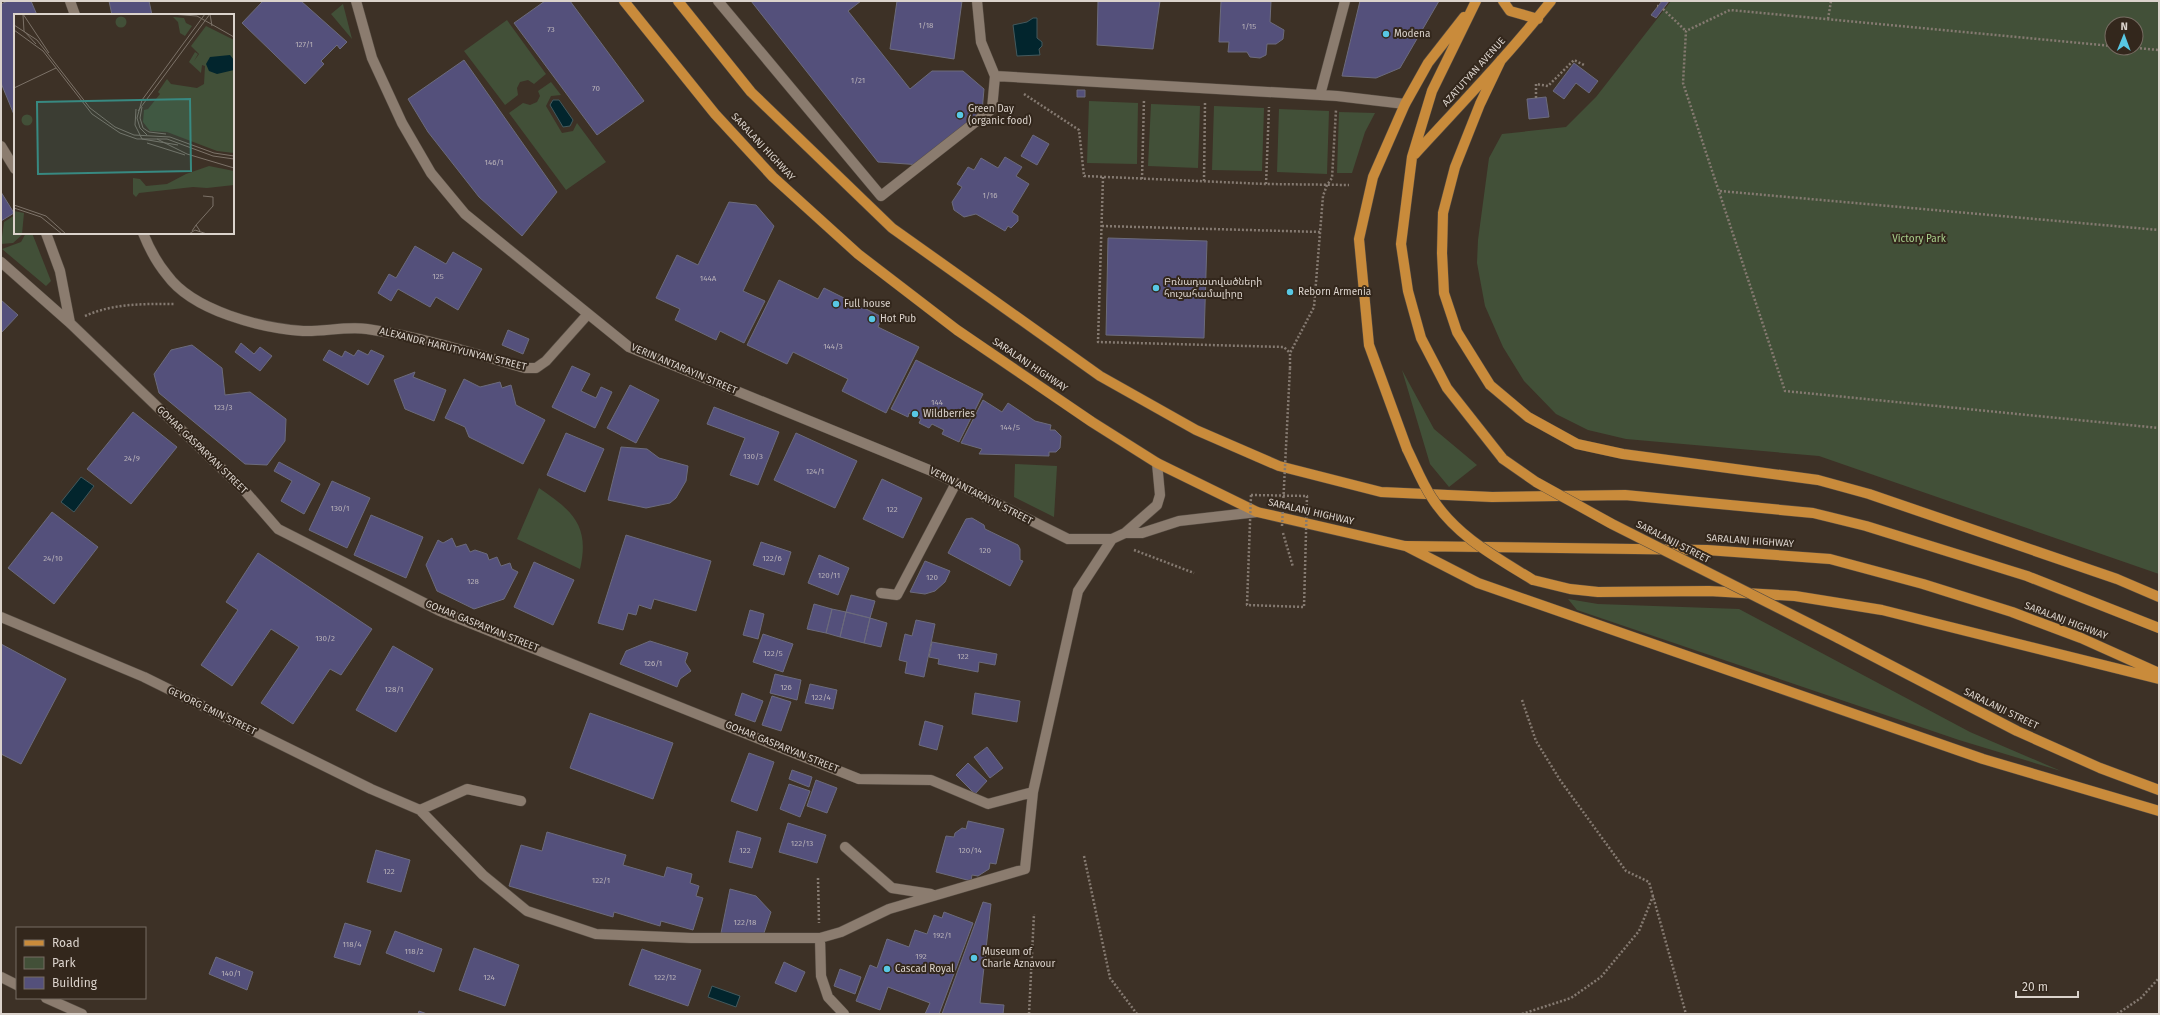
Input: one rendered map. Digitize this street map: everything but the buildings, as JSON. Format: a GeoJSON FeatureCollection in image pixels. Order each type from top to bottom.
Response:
{"type":"FeatureCollection","features":[{"type":"Feature","properties":{"kind":"main road","name":"SARALANJ HIGHWAY"},"geometry":{"type":"LineString","coordinates":[[624,1],[715,114],[773,177],[858,254],[957,330],[1092,422],[1157,463],[1257,512],[1404,546],[1707,550],[1830,559],[1923,584],[2012,612],[2081,638],[2159,673]]}},
{"type":"Feature","properties":{"kind":"main road"},"geometry":{"type":"LineString","coordinates":[[678,1],[751,92],[892,228],[1100,376],[1196,430],[1280,466],[1381,492],[1492,497],[1625,494],[1812,513],[1866,526],[2027,576],[2159,628]]}},
{"type":"Feature","properties":{"kind":"main road"},"geometry":{"type":"LineString","coordinates":[[1476,1],[1428,63],[1405,104],[1373,176],[1359,239],[1369,345],[1407,449],[1432,499],[1452,523],[1476,545],[1533,580],[1570,589],[1598,592],[1709,590],[1795,596],[1882,610],[2159,679]]}},
{"type":"Feature","properties":{"kind":"main road","name":"AZATUTYAN AVENUE"},"geometry":{"type":"LineString","coordinates":[[1476,1],[1432,91],[1412,157],[1401,244],[1408,291],[1421,338],[1448,388],[1503,459]]}},
{"type":"Feature","properties":{"kind":"main road"},"geometry":{"type":"LineString","coordinates":[[1503,1],[1510,11],[1538,19]]}},
{"type":"Feature","properties":{"kind":"main road","name":"AZATUTYAN AVENUE"},"geometry":{"type":"LineString","coordinates":[[1412,157],[1538,19],[1551,1]]}},
{"type":"Feature","properties":{"kind":"main road"},"geometry":{"type":"LineString","coordinates":[[1501,60],[1480,104],[1454,167],[1443,213],[1442,253],[1444,293],[1457,332],[1490,385],[1528,417],[1577,444],[1622,454],[1818,480],[1870,494],[2117,579],[2159,597]]}},
{"type":"Feature","properties":{"kind":"main road","name":"SARALANJI STREET"},"geometry":{"type":"LineString","coordinates":[[1503,459],[1536,482],[1605,520],[1838,638],[2017,732],[2100,768],[2159,790]]}},
{"type":"Feature","properties":{"kind":"main road"},"geometry":{"type":"LineString","coordinates":[[1404,546],[1478,583],[1983,759],[2159,811]]}},
{"type":"Feature","properties":{"kind":"street"},"geometry":{"type":"LineString","coordinates":[[70,1],[75,14]]}},
{"type":"Feature","properties":{"kind":"street","name":"VERIN ANTARAYIN STREET"},"geometry":{"type":"LineString","coordinates":[[356,1],[372,58],[402,123],[431,173],[465,214],[629,347],[934,472],[1068,539],[1112,539]]}},
{"type":"Feature","properties":{"kind":"street"},"geometry":{"type":"LineString","coordinates":[[718,1],[881,196],[992,109],[995,76],[981,42],[977,1]]}},
{"type":"Feature","properties":{"kind":"street"},"geometry":{"type":"LineString","coordinates":[[1320,94],[1345,1]]}},
{"type":"Feature","properties":{"kind":"street"},"geometry":{"type":"LineString","coordinates":[[995,76],[1320,94],[1405,104]]}},
{"type":"Feature","properties":{"kind":"street"},"geometry":{"type":"LineString","coordinates":[[1,146],[14,167]]}},
{"type":"Feature","properties":{"kind":"street"},"geometry":{"type":"LineString","coordinates":[[46,234],[60,271],[70,323]]}},
{"type":"Feature","properties":{"kind":"street","name":"ALEXANDR HARUTYUNYAN STREET"},"geometry":{"type":"LineString","coordinates":[[143,234],[148,245],[167,276],[194,300],[217,311],[261,326],[304,331],[364,328],[391,333],[525,368],[536,368],[546,361],[588,314]]}},
{"type":"Feature","properties":{"kind":"street","name":"GOHAR GASPARYAN STREET"},"geometry":{"type":"LineString","coordinates":[[1,262],[70,323],[244,490],[278,529],[440,611],[859,778],[931,780],[988,804],[1032,792]]}},
{"type":"Feature","properties":{"kind":"street"},"geometry":{"type":"LineString","coordinates":[[521,801],[467,789],[420,810],[483,875],[527,911],[596,934],[691,938],[820,938],[841,932],[889,909],[1025,869],[1032,792],[1078,591],[1112,539],[1125,533],[1157,505],[1160,495],[1157,463]]}},
{"type":"Feature","properties":{"kind":"street"},"geometry":{"type":"LineString","coordinates":[[881,593],[897,595],[956,483]]}},
{"type":"Feature","properties":{"kind":"street"},"geometry":{"type":"LineString","coordinates":[[1125,533],[1142,533],[1179,521],[1257,512]]}},
{"type":"Feature","properties":{"kind":"street","name":"GEVORG EMIN STREET"},"geometry":{"type":"LineString","coordinates":[[1,617],[144,677],[364,785],[420,810]]}},
{"type":"Feature","properties":{"kind":"street"},"geometry":{"type":"LineString","coordinates":[[844,847],[892,888],[920,894],[939,894]]}},
{"type":"Feature","properties":{"kind":"street"},"geometry":{"type":"LineString","coordinates":[[820,938],[821,976],[828,997],[844,1014]]}},
{"type":"Feature","properties":{"kind":"street"},"geometry":{"type":"LineString","coordinates":[[1,977],[16,984]]}},
{"type":"Feature","properties":{"kind":"street"},"geometry":{"type":"LineString","coordinates":[[48,999],[82,1014]]}},
{"type":"Feature","properties":{"kind":"path"},"geometry":{"type":"LineString","coordinates":[[1828,19],[1830,1]]}},
{"type":"Feature","properties":{"kind":"path"},"geometry":{"type":"LineString","coordinates":[[1663,9],[1686,31],[1683,83],[1785,391],[2159,428]]}},
{"type":"Feature","properties":{"kind":"path"},"geometry":{"type":"LineString","coordinates":[[1686,31],[1730,10],[2104,45]]}},
{"type":"Feature","properties":{"kind":"path"},"geometry":{"type":"LineString","coordinates":[[2144,49],[2159,50]]}},
{"type":"Feature","properties":{"kind":"path"},"geometry":{"type":"LineString","coordinates":[[1536,98],[1536,84],[1548,86],[1574,60],[1584,65]]}},
{"type":"Feature","properties":{"kind":"path"},"geometry":{"type":"LineString","coordinates":[[1142,179],[1144,85]]}},
{"type":"Feature","properties":{"kind":"path"},"geometry":{"type":"LineString","coordinates":[[1204,181],[1205,88]]}},
{"type":"Feature","properties":{"kind":"path"},"geometry":{"type":"LineString","coordinates":[[1021,92],[1079,130],[1084,176],[1266,184],[1349,185]]}},
{"type":"Feature","properties":{"kind":"path"},"geometry":{"type":"LineString","coordinates":[[1266,184],[1270,92]]}},
{"type":"Feature","properties":{"kind":"path"},"geometry":{"type":"LineString","coordinates":[[1292,567],[1282,526],[1290,353],[1314,307],[1323,196],[1327,185],[1332,178],[1337,96]]}},
{"type":"Feature","properties":{"kind":"path"},"geometry":{"type":"LineString","coordinates":[[1103,177],[1098,342],[1284,348],[1290,353]]}},
{"type":"Feature","properties":{"kind":"path"},"geometry":{"type":"LineString","coordinates":[[1720,191],[2159,230]]}},
{"type":"Feature","properties":{"kind":"path"},"geometry":{"type":"LineString","coordinates":[[1102,226],[1321,232]]}},
{"type":"Feature","properties":{"kind":"path"},"geometry":{"type":"LineString","coordinates":[[70,323],[102,308],[139,304],[179,304],[194,300]]}},
{"type":"Feature","properties":{"kind":"path"},"geometry":{"type":"LineString","coordinates":[[1251,494],[1283,496],[1307,496],[1304,606],[1247,605],[1251,494]]}},
{"type":"Feature","properties":{"kind":"path"},"geometry":{"type":"LineString","coordinates":[[1132,549],[1194,572]]}},
{"type":"Feature","properties":{"kind":"path"},"geometry":{"type":"LineString","coordinates":[[1522,700],[1536,741],[1560,780],[1626,871],[1649,882],[1686,1014]]}},
{"type":"Feature","properties":{"kind":"path"},"geometry":{"type":"LineString","coordinates":[[1084,856],[1110,978],[1137,1014]]}},
{"type":"Feature","properties":{"kind":"path"},"geometry":{"type":"LineString","coordinates":[[818,878],[820,938]]}},
{"type":"Feature","properties":{"kind":"path"},"geometry":{"type":"LineString","coordinates":[[1522,1014],[1571,998],[1601,977],[1639,931],[1653,895]]}},
{"type":"Feature","properties":{"kind":"path"},"geometry":{"type":"LineString","coordinates":[[1029,1014],[1034,914]]}},
{"type":"Feature","properties":{"kind":"path"},"geometry":{"type":"LineString","coordinates":[[2117,1014],[2141,998],[2159,978]]}},
{"type":"Feature","properties":{"kind":"green space","name":"Victory Park"},"geometry":{"type":"Polygon","coordinates":[[[1671,1],[2159,1],[2159,574],[1819,456],[1626,439],[1588,430],[1556,414],[1524,381],[1503,347],[1485,306],[1477,263],[1478,240],[1489,158],[1502,134],[1566,127],[1596,97],[1671,1]]]}},
{"type":"Feature","properties":{"kind":"green space"},"geometry":{"type":"Polygon","coordinates":[[[343,4],[352,39],[331,14],[343,4]]]}},
{"type":"Feature","properties":{"kind":"green space"},"geometry":{"type":"Polygon","coordinates":[[[507,20],[546,74],[534,84],[528,80],[520,82],[517,88],[518,95],[505,105],[464,51],[507,20]]]}},
{"type":"Feature","properties":{"kind":"green space"},"geometry":{"type":"Polygon","coordinates":[[[551,82],[561,95],[551,96],[546,106],[562,133],[573,131],[577,123],[606,162],[566,190],[509,113],[523,103],[530,105],[537,102],[540,96],[538,91],[551,82]]]}},
{"type":"Feature","properties":{"kind":"green space"},"geometry":{"type":"Polygon","coordinates":[[[1089,101],[1138,103],[1137,164],[1087,163],[1089,101]]]}},
{"type":"Feature","properties":{"kind":"green space"},"geometry":{"type":"Polygon","coordinates":[[[1151,104],[1200,106],[1198,168],[1148,166],[1151,104]]]}},
{"type":"Feature","properties":{"kind":"green space"},"geometry":{"type":"Polygon","coordinates":[[[1214,106],[1264,108],[1262,171],[1212,170],[1214,106]]]}},
{"type":"Feature","properties":{"kind":"green space"},"geometry":{"type":"Polygon","coordinates":[[[1279,109],[1329,111],[1327,174],[1277,172],[1279,109]]]}},
{"type":"Feature","properties":{"kind":"green space"},"geometry":{"type":"Polygon","coordinates":[[[1339,112],[1375,113],[1365,132],[1352,173],[1337,173],[1339,112]]]}},
{"type":"Feature","properties":{"kind":"green space"},"geometry":{"type":"Polygon","coordinates":[[[14,216],[14,234],[23,234],[13,243],[1,244],[4,222],[14,216]]]}},
{"type":"Feature","properties":{"kind":"green space"},"geometry":{"type":"Polygon","coordinates":[[[25,234],[32,234],[51,281],[46,286],[2,249],[21,242],[25,234]]]}},
{"type":"Feature","properties":{"kind":"green space"},"geometry":{"type":"Polygon","coordinates":[[[1402,370],[1434,429],[1477,465],[1449,487],[1430,464],[1402,370]]]}},
{"type":"Feature","properties":{"kind":"green space"},"geometry":{"type":"Polygon","coordinates":[[[1015,464],[1057,466],[1054,517],[1014,497],[1015,464]]]}},
{"type":"Feature","properties":{"kind":"green space"},"geometry":{"type":"Polygon","coordinates":[[[539,488],[570,512],[576,521],[583,541],[583,554],[580,569],[517,539],[539,488]]]}},
{"type":"Feature","properties":{"kind":"green space"},"geometry":{"type":"Polygon","coordinates":[[[1568,599],[1598,604],[1739,609],[1970,732],[2061,771],[1959,740],[1577,610],[1568,599]]]}},
{"type":"Feature","properties":{"kind":"water"},"geometry":{"type":"Polygon","coordinates":[[[1033,18],[1037,18],[1037,38],[1042,42],[1042,46],[1039,49],[1040,55],[1017,56],[1013,25],[1027,22],[1033,18]]]}},
{"type":"Feature","properties":{"kind":"water"},"geometry":{"type":"Polygon","coordinates":[[[553,100],[559,100],[573,120],[570,126],[563,127],[550,105],[553,100]]]}},
{"type":"Feature","properties":{"kind":"water"},"geometry":{"type":"Polygon","coordinates":[[[81,477],[94,486],[74,512],[61,502],[81,477]]]}},
{"type":"Feature","properties":{"kind":"water"},"geometry":{"type":"Polygon","coordinates":[[[712,986],[740,996],[736,1007],[708,997],[712,986]]]}},
{"type":"Feature","properties":{"kind":"place","name":"Modena"},"geometry":{"type":"Point","coordinates":[1386,34]}},
{"type":"Feature","properties":{"kind":"place","name":"Green Day (organic food)"},"geometry":{"type":"Point","coordinates":[960,115]}},
{"type":"Feature","properties":{"kind":"place","name":"Բռնադատվածների հուշահամալիրը"},"geometry":{"type":"Point","coordinates":[1156,288]}},
{"type":"Feature","properties":{"kind":"place","name":"Reborn Armenia"},"geometry":{"type":"Point","coordinates":[1290,292]}},
{"type":"Feature","properties":{"kind":"place","name":"Full house"},"geometry":{"type":"Point","coordinates":[836,304]}},
{"type":"Feature","properties":{"kind":"place","name":"Hot Pub"},"geometry":{"type":"Point","coordinates":[872,319]}},
{"type":"Feature","properties":{"kind":"place","name":"Wildberries"},"geometry":{"type":"Point","coordinates":[915,414]}},
{"type":"Feature","properties":{"kind":"place","name":"Museum of Charle Aznavour"},"geometry":{"type":"Point","coordinates":[974,958]}},
{"type":"Feature","properties":{"kind":"place","name":"Cascad Royal"},"geometry":{"type":"Point","coordinates":[887,969]}}]}
